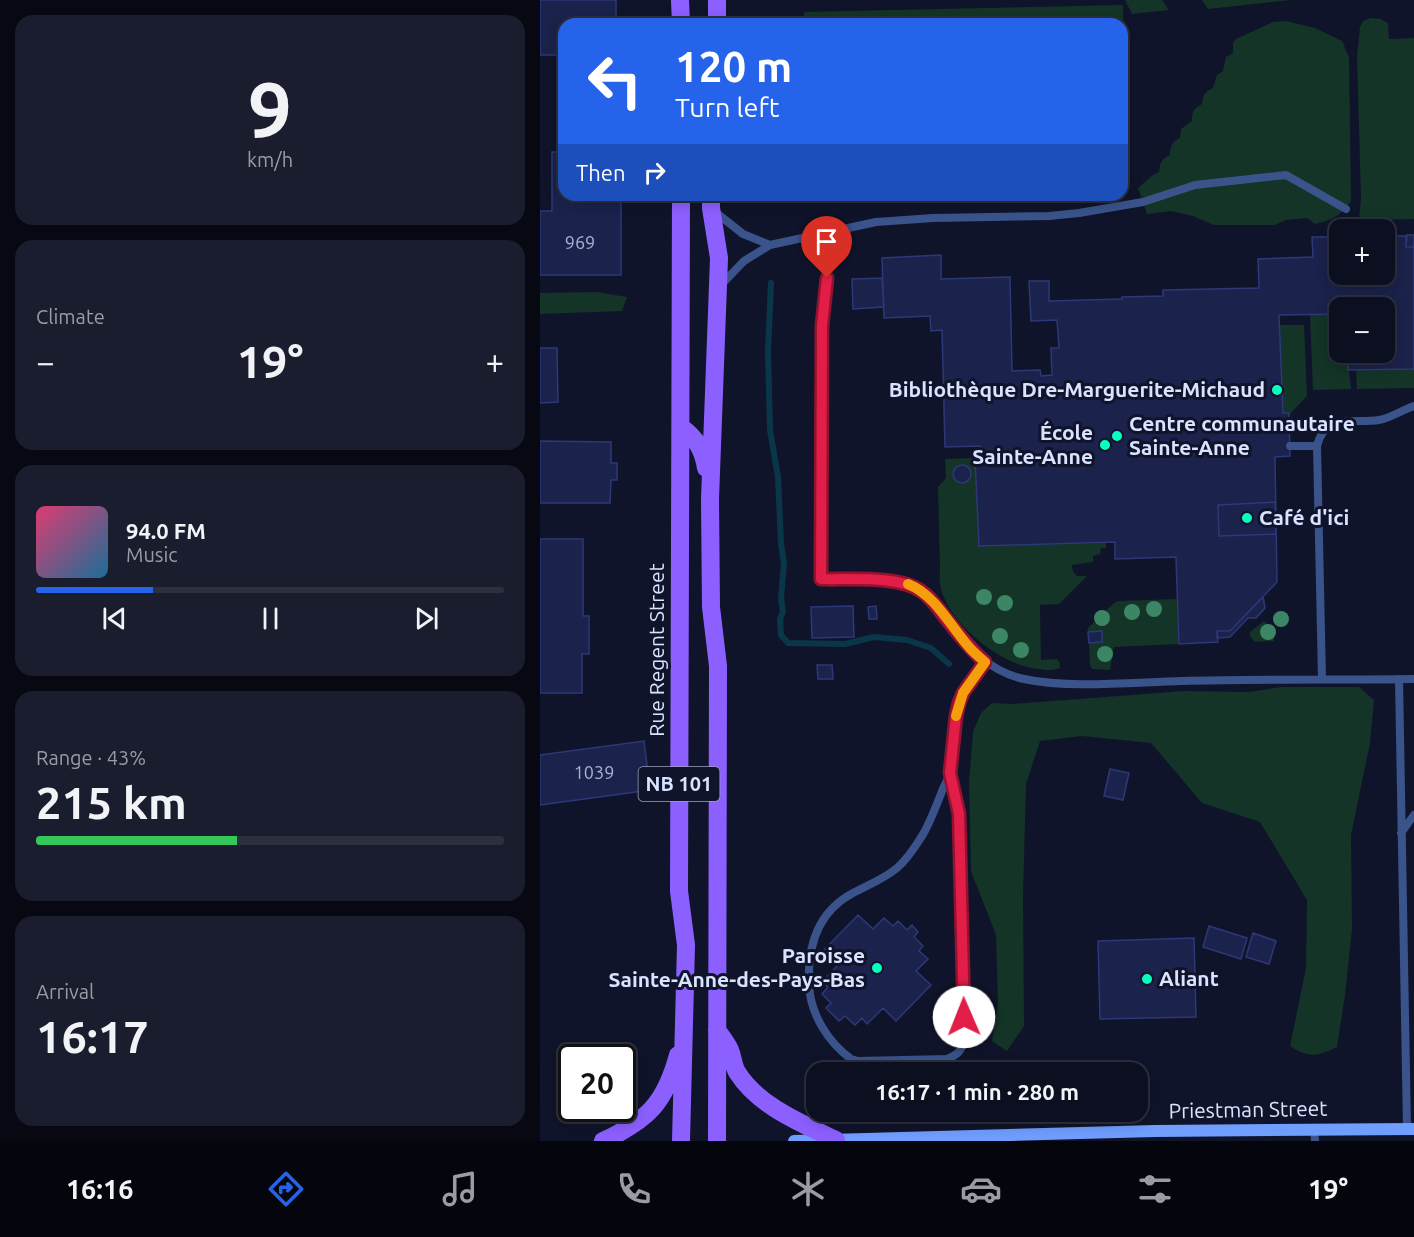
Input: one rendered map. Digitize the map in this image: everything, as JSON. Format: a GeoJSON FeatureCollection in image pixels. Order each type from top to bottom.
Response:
{"type":"FeatureCollection","features":[{"type":"Feature","properties":{"kind":"main road"},"geometry":{"type":"LineString","coordinates":[[680,0],[681,18]]}},
{"type":"Feature","properties":{"kind":"main road"},"geometry":{"type":"LineString","coordinates":[[717,0],[717,18]]}},
{"type":"Feature","properties":{"kind":"main road","name":"Rue Regent Street"},"geometry":{"type":"LineString","coordinates":[[681,201],[679,891],[686,945],[681,1141]]}},
{"type":"Feature","properties":{"kind":"main road","name":"NB 101"},"geometry":{"type":"LineString","coordinates":[[711,202],[719,258],[710,499],[711,607],[718,666],[717,1141]]}},
{"type":"Feature","properties":{"kind":"main road"},"geometry":{"type":"LineString","coordinates":[[681,427],[699,443],[705,460],[710,499]]}},
{"type":"Feature","properties":{"kind":"main road"},"geometry":{"type":"LineString","coordinates":[[717,1030],[730,1050],[736,1070],[747,1085],[781,1112],[834,1140]]}},
{"type":"Feature","properties":{"kind":"main road"},"geometry":{"type":"LineString","coordinates":[[603,1141],[629,1129],[651,1111],[662,1097],[674,1070],[684,1032]]}},
{"type":"Feature","properties":{"kind":"street","name":"Priestman Street"},"geometry":{"type":"LineString","coordinates":[[794,1141],[1315,1135],[1411,1129]]}},
{"type":"Feature","properties":{"kind":"lane"},"geometry":{"type":"LineString","coordinates":[[718,288],[744,261],[770,245],[876,222],[1079,213],[1116,208],[1195,185],[1286,175],[1346,209]]}},
{"type":"Feature","properties":{"kind":"lane"},"geometry":{"type":"LineString","coordinates":[[711,202],[743,234],[770,245]]}},
{"type":"Feature","properties":{"kind":"lane"},"geometry":{"type":"LineString","coordinates":[[832,230],[822,325],[821,579],[872,580],[910,585],[931,600],[969,648],[985,662],[1003,673],[1023,679],[1078,683],[1414,679]]}},
{"type":"Feature","properties":{"kind":"lane"},"geometry":{"type":"LineString","coordinates":[[1289,426],[1332,425],[1380,420],[1414,406]]}},
{"type":"Feature","properties":{"kind":"lane"},"geometry":{"type":"LineString","coordinates":[[1322,679],[1317,446],[1322,433],[1332,425]]}},
{"type":"Feature","properties":{"kind":"lane"},"geometry":{"type":"LineString","coordinates":[[1290,446],[1317,446]]}},
{"type":"Feature","properties":{"kind":"lane"},"geometry":{"type":"LineString","coordinates":[[950,773],[959,814],[963,1047],[947,1059],[858,1061],[851,1059],[819,1023],[814,1014],[810,994],[809,960],[814,935],[821,923],[840,902],[882,879],[907,859],[923,834],[950,773],[959,703],[963,693],[985,662]]}},
{"type":"Feature","properties":{"kind":"lane"},"geometry":{"type":"LineString","coordinates":[[1399,679],[1401,834],[1411,1129]]}},
{"type":"Feature","properties":{"kind":"lane"},"geometry":{"type":"LineString","coordinates":[[1401,834],[1414,815]]}},
{"type":"Feature","properties":{"kind":"green space"},"geometry":{"type":"Polygon","coordinates":[[[1125,0],[1162,0],[1169,10],[1132,14],[1125,0]]]}},
{"type":"Feature","properties":{"kind":"green space"},"geometry":{"type":"Polygon","coordinates":[[[1202,0],[1291,0],[1208,9],[1202,0]]]}},
{"type":"Feature","properties":{"kind":"green space"},"geometry":{"type":"Polygon","coordinates":[[[1123,5],[1123,18],[804,18],[804,12],[1123,5]]]}},
{"type":"Feature","properties":{"kind":"green space"},"geometry":{"type":"Polygon","coordinates":[[[1371,18],[1388,23],[1389,39],[1414,38],[1414,219],[1359,219],[1361,197],[1357,57],[1360,27],[1363,21],[1371,18]]]}},
{"type":"Feature","properties":{"kind":"green space"},"geometry":{"type":"Polygon","coordinates":[[[1286,21],[1315,28],[1342,41],[1349,57],[1351,201],[1336,217],[1315,224],[1307,218],[1286,220],[1275,225],[1214,225],[1193,216],[1171,211],[1147,214],[1138,188],[1159,172],[1162,162],[1170,155],[1172,145],[1180,138],[1181,129],[1192,121],[1192,115],[1202,104],[1204,94],[1213,88],[1217,75],[1223,71],[1226,57],[1233,53],[1233,43],[1236,39],[1273,22],[1286,21]]]}},
{"type":"Feature","properties":{"kind":"green space"},"geometry":{"type":"Polygon","coordinates":[[[596,292],[627,297],[622,311],[540,314],[540,293],[596,292]]]}},
{"type":"Feature","properties":{"kind":"green space"},"geometry":{"type":"Polygon","coordinates":[[[1329,314],[1329,363],[1348,363],[1351,389],[1313,390],[1310,315],[1329,314]]]}},
{"type":"Feature","properties":{"kind":"green space"},"geometry":{"type":"Polygon","coordinates":[[[1279,325],[1304,325],[1307,396],[1289,415],[1289,413],[1283,413],[1279,325]]]}},
{"type":"Feature","properties":{"kind":"green space"},"geometry":{"type":"Polygon","coordinates":[[[1414,369],[1414,388],[1357,389],[1356,370],[1414,369]]]}},
{"type":"Feature","properties":{"kind":"green space"},"geometry":{"type":"Polygon","coordinates":[[[975,458],[979,546],[1106,543],[1106,548],[1101,548],[1100,554],[1093,556],[1093,562],[1072,565],[1073,572],[1077,576],[1087,576],[1059,604],[1040,605],[1041,660],[1057,659],[1060,668],[1038,669],[1022,666],[1005,658],[972,635],[947,604],[941,587],[938,487],[946,478],[945,459],[975,458]]]}},
{"type":"Feature","properties":{"kind":"green space"},"geometry":{"type":"Polygon","coordinates":[[[1177,599],[1179,644],[1114,647],[1110,670],[1092,669],[1089,643],[1102,642],[1102,632],[1088,632],[1088,628],[1113,604],[1118,601],[1177,599]]]}},
{"type":"Feature","properties":{"kind":"green space"},"geometry":{"type":"Polygon","coordinates":[[[1264,621],[1274,631],[1274,641],[1255,642],[1250,632],[1264,621]]]}},
{"type":"Feature","properties":{"kind":"green space"},"geometry":{"type":"Polygon","coordinates":[[[1282,687],[1359,687],[1374,700],[1370,743],[1351,835],[1352,929],[1337,1047],[1313,1055],[1302,1053],[1290,1046],[1306,968],[1307,900],[1260,822],[1202,803],[1151,743],[1082,736],[1040,741],[1026,784],[1023,896],[1024,1026],[1007,1051],[992,1041],[998,1004],[996,935],[971,871],[969,782],[973,732],[981,713],[992,703],[1013,704],[1184,691],[1249,692],[1282,687]]]}},
{"type":"Feature","properties":{"kind":"building"},"geometry":{"type":"Polygon","coordinates":[[[540,0],[616,0],[616,18],[558,18],[558,55],[540,55],[540,0]]]}},
{"type":"Feature","properties":{"kind":"building"},"geometry":{"type":"Polygon","coordinates":[[[552,152],[558,152],[558,201],[621,201],[621,275],[540,275],[540,211],[552,211],[552,152]]]}},
{"type":"Feature","properties":{"kind":"building"},"geometry":{"type":"Polygon","coordinates":[[[1407,235],[1414,235],[1414,247],[1406,247],[1407,235]]]}},
{"type":"Feature","properties":{"kind":"building","name":"Centre communautaire Sainte-Anne"},"geometry":{"type":"Polygon","coordinates":[[[1395,236],[1406,236],[1406,247],[1414,247],[1414,369],[1348,370],[1348,363],[1395,363],[1395,297],[1329,297],[1329,314],[1279,315],[1283,413],[1289,413],[1290,456],[1275,457],[1277,582],[1230,631],[1217,631],[1218,642],[1179,644],[1176,557],[1115,559],[1115,542],[979,546],[975,458],[980,458],[980,446],[945,447],[942,330],[931,331],[930,316],[884,318],[882,258],[941,255],[941,279],[1010,277],[1012,371],[1040,370],[1041,376],[1052,375],[1051,348],[1059,348],[1057,320],[1031,321],[1029,281],[1049,281],[1049,301],[1163,296],[1163,290],[1259,288],[1258,259],[1313,257],[1312,237],[1329,237],[1329,285],[1395,285],[1395,236]]]}},
{"type":"Feature","properties":{"kind":"building"},"geometry":{"type":"Polygon","coordinates":[[[882,278],[884,307],[853,309],[852,279],[882,278]]]}},
{"type":"Feature","properties":{"kind":"building"},"geometry":{"type":"Polygon","coordinates":[[[540,348],[557,348],[558,402],[540,403],[540,348]]]}},
{"type":"Feature","properties":{"kind":"building"},"geometry":{"type":"Polygon","coordinates":[[[540,441],[611,442],[611,463],[617,463],[617,480],[611,480],[610,503],[540,503],[540,441]]]}},
{"type":"Feature","properties":{"kind":"building"},"geometry":{"type":"Polygon","coordinates":[[[962,465],[968,468],[971,474],[968,480],[962,483],[956,480],[953,474],[956,468],[962,465]]]}},
{"type":"Feature","properties":{"kind":"building","name":"Café d'ici"},"geometry":{"type":"Polygon","coordinates":[[[1275,502],[1276,534],[1219,536],[1218,505],[1275,502]]]}},
{"type":"Feature","properties":{"kind":"building"},"geometry":{"type":"Polygon","coordinates":[[[540,539],[583,539],[583,616],[589,616],[589,654],[582,654],[582,693],[540,693],[540,539]]]}},
{"type":"Feature","properties":{"kind":"building"},"geometry":{"type":"Polygon","coordinates":[[[1263,597],[1265,608],[1256,618],[1248,618],[1230,637],[1217,638],[1217,631],[1230,631],[1263,597]]]}},
{"type":"Feature","properties":{"kind":"building"},"geometry":{"type":"Polygon","coordinates":[[[853,606],[854,637],[812,638],[811,607],[853,606]]]}},
{"type":"Feature","properties":{"kind":"building"},"geometry":{"type":"Polygon","coordinates":[[[876,606],[877,619],[869,619],[868,607],[876,606]]]}},
{"type":"Feature","properties":{"kind":"building"},"geometry":{"type":"Polygon","coordinates":[[[1102,631],[1102,642],[1089,643],[1088,632],[1102,631]]]}},
{"type":"Feature","properties":{"kind":"building"},"geometry":{"type":"Polygon","coordinates":[[[817,665],[832,665],[833,679],[818,679],[817,665]]]}},
{"type":"Feature","properties":{"kind":"building"},"geometry":{"type":"Polygon","coordinates":[[[644,741],[650,790],[540,805],[540,755],[644,741]]]}},
{"type":"Feature","properties":{"kind":"building"},"geometry":{"type":"Polygon","coordinates":[[[1110,769],[1129,773],[1123,800],[1104,796],[1110,769]]]}},
{"type":"Feature","properties":{"kind":"building","name":"Paroisse Sainte-Anne-des-Pays-Bas"},"geometry":{"type":"Polygon","coordinates":[[[858,915],[873,929],[884,918],[893,926],[898,921],[907,930],[912,925],[918,932],[914,937],[923,946],[919,951],[928,959],[916,971],[931,985],[896,1021],[883,1008],[867,1024],[862,1018],[855,1025],[845,1016],[839,1021],[826,1008],[831,1003],[822,994],[828,987],[822,982],[838,965],[823,951],[858,915]]]}},
{"type":"Feature","properties":{"kind":"building"},"geometry":{"type":"Polygon","coordinates":[[[1209,926],[1247,938],[1241,959],[1203,947],[1209,926]]]}},
{"type":"Feature","properties":{"kind":"building"},"geometry":{"type":"Polygon","coordinates":[[[1253,933],[1276,941],[1269,964],[1246,957],[1253,933]]]}},
{"type":"Feature","properties":{"kind":"building","name":"Aliant"},"geometry":{"type":"Polygon","coordinates":[[[1194,938],[1196,1017],[1100,1019],[1098,941],[1194,938]]]}},
{"type":"Feature","properties":{"kind":"waterway"},"geometry":{"type":"LineString","coordinates":[[771,283],[768,351],[770,430],[778,477],[784,563],[781,635],[788,643],[845,644],[874,637],[907,640],[931,648],[949,664]]}},
{"type":"Feature","properties":{"kind":"slow traffic"},"geometry":{"type":"LineString","coordinates":[[908,584],[931,600],[969,648],[985,662],[963,693],[956,716]]}},
{"type":"Feature","properties":{"kind":"place","name":"Bibliothèque Dre-Marguerite-Michaud"},"geometry":{"type":"Point","coordinates":[1277,390]}},
{"type":"Feature","properties":{"kind":"place","name":"Centre communautaire Sainte-Anne"},"geometry":{"type":"Point","coordinates":[1117,436]}},
{"type":"Feature","properties":{"kind":"place","name":"École Sainte-Anne"},"geometry":{"type":"Point","coordinates":[1105,445]}},
{"type":"Feature","properties":{"kind":"place","name":"Café d'ici"},"geometry":{"type":"Point","coordinates":[1247,518]}},
{"type":"Feature","properties":{"kind":"place","name":"Paroisse Sainte-Anne-des-Pays-Bas"},"geometry":{"type":"Point","coordinates":[877,968]}},
{"type":"Feature","properties":{"kind":"place","name":"Aliant"},"geometry":{"type":"Point","coordinates":[1147,979]}},
{"type":"Feature","properties":{"kind":"route"},"geometry":{"type":"LineString","coordinates":[[827,278],[822,325],[821,579],[872,580],[910,585],[931,600],[969,648],[985,662],[963,693],[959,703],[950,773],[959,814],[964,1017]]}}]}
